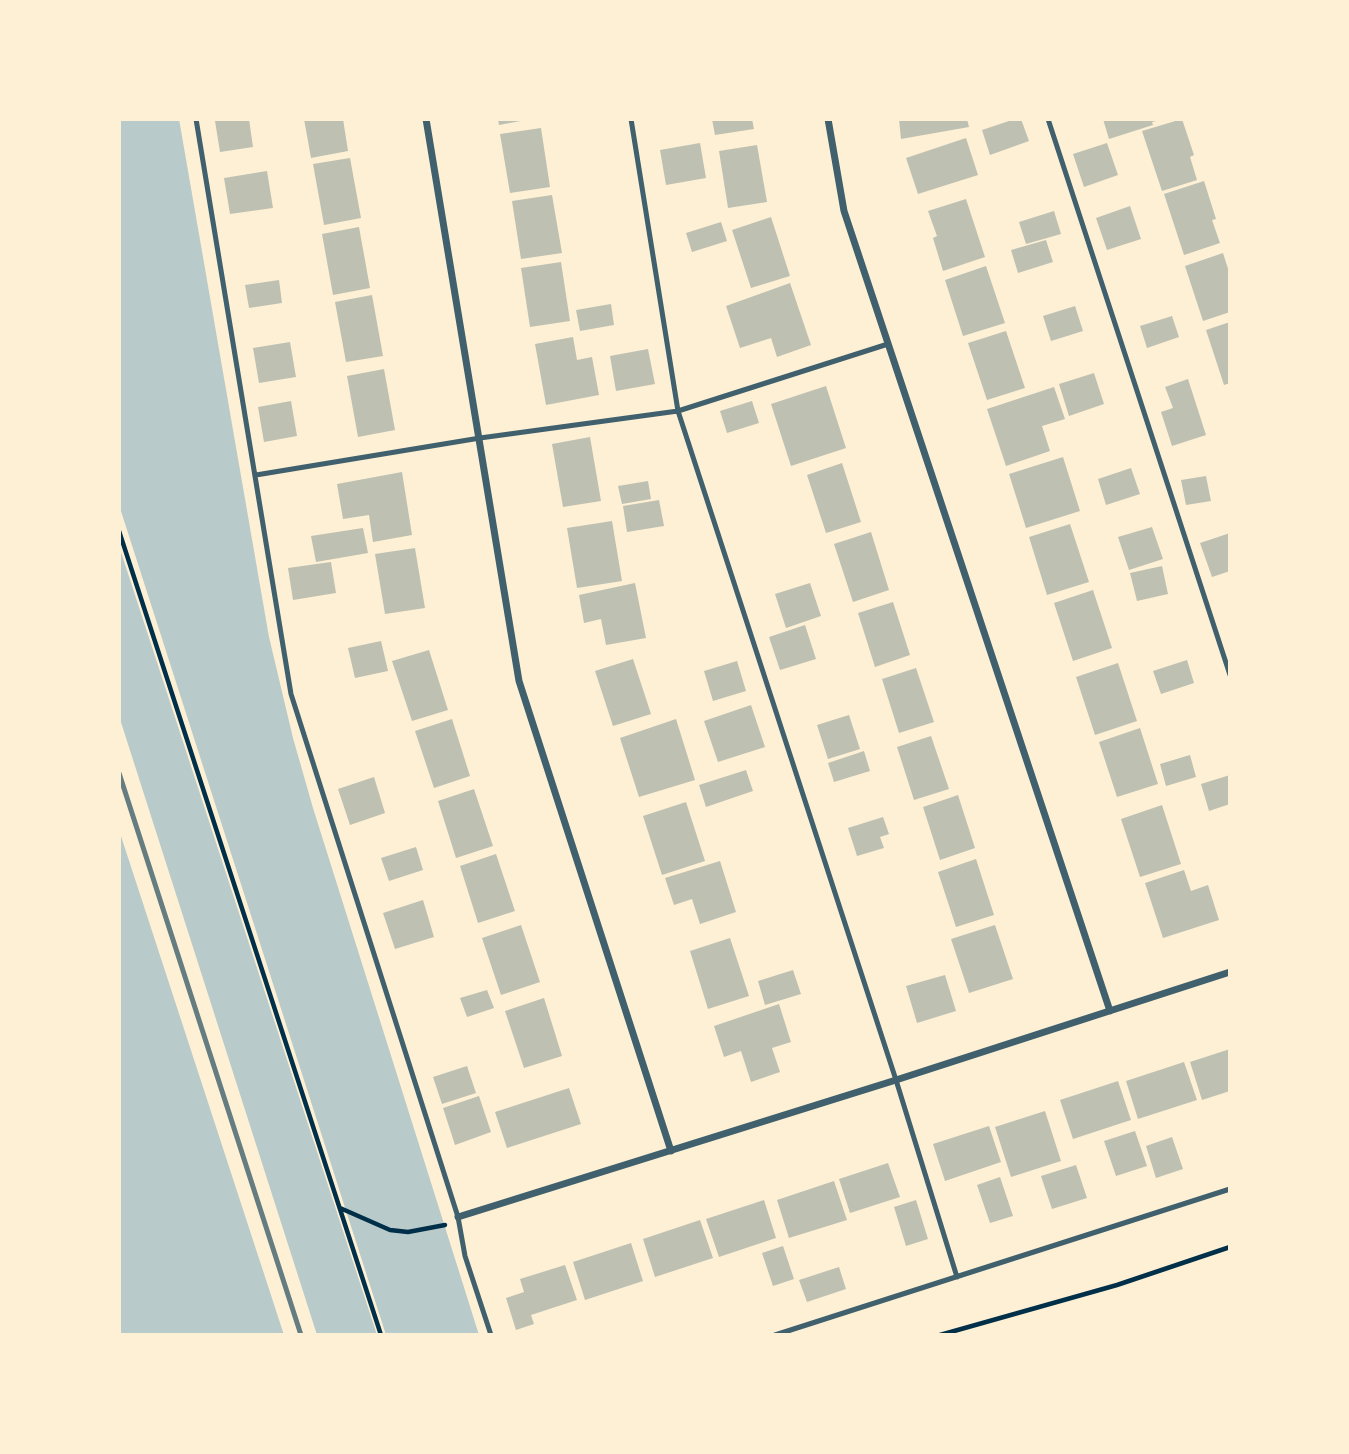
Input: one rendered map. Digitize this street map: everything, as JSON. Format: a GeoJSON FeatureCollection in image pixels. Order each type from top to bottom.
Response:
{"type":"FeatureCollection","features":[{"type":"Feature","properties":{"kind":"street"},"geometry":{"type":"LineString","coordinates":[[426,119],[519,681],[671,1151]]}},
{"type":"Feature","properties":{"kind":"street"},"geometry":{"type":"LineString","coordinates":[[828,119],[844,211],[1110,1011]]}},
{"type":"Feature","properties":{"kind":"street"},"geometry":{"type":"LineString","coordinates":[[459,1219],[1230,972]]}},
{"type":"Feature","properties":{"kind":"lane"},"geometry":{"type":"LineString","coordinates":[[196,119],[291,694],[459,1219],[465,1256],[491,1335]]}},
{"type":"Feature","properties":{"kind":"lane"},"geometry":{"type":"LineString","coordinates":[[631,119],[678,411],[896,1080],[957,1277]]}},
{"type":"Feature","properties":{"kind":"lane"},"geometry":{"type":"LineString","coordinates":[[1048,119],[1230,675]]}},
{"type":"Feature","properties":{"kind":"lane"},"geometry":{"type":"LineString","coordinates":[[256,475],[480,438],[678,411],[888,344]]}},
{"type":"Feature","properties":{"kind":"lane"},"geometry":{"type":"LineString","coordinates":[[775,1335],[1230,1189]]}},
{"type":"Feature","properties":{"kind":"path"},"geometry":{"type":"LineString","coordinates":[[119,531],[381,1335]]}},
{"type":"Feature","properties":{"kind":"path"},"geometry":{"type":"LineString","coordinates":[[339,1207],[390,1230],[408,1232],[459,1219]]}},
{"type":"Feature","properties":{"kind":"path"},"geometry":{"type":"LineString","coordinates":[[940,1335],[1116,1285],[1230,1247]]}},
{"type":"Feature","properties":{"kind":"shaded area"},"geometry":{"type":"Polygon","coordinates":[[[119,119],[179,119],[269,637],[293,738],[479,1335],[386,1335],[119,505],[119,119]]]}},
{"type":"Feature","properties":{"kind":"shaded area"},"geometry":{"type":"Polygon","coordinates":[[[119,546],[377,1335],[317,1335],[119,716],[119,546]]]}},
{"type":"Feature","properties":{"kind":"shaded area"},"geometry":{"type":"Polygon","coordinates":[[[119,830],[284,1335],[119,1335],[119,830]]]}},
{"type":"Feature","properties":{"kind":"building"},"geometry":{"type":"Polygon","coordinates":[[[249,119],[253,147],[220,152],[215,121],[249,119]]]}},
{"type":"Feature","properties":{"kind":"building"},"geometry":{"type":"Polygon","coordinates":[[[304,119],[343,119],[348,151],[311,158],[304,119]]]}},
{"type":"Feature","properties":{"kind":"building"},"geometry":{"type":"Polygon","coordinates":[[[498,119],[526,119],[526,120],[499,125],[498,119]]]}},
{"type":"Feature","properties":{"kind":"building"},"geometry":{"type":"Polygon","coordinates":[[[712,119],[752,119],[754,129],[715,135],[712,119]]]}},
{"type":"Feature","properties":{"kind":"building"},"geometry":{"type":"Polygon","coordinates":[[[899,119],[967,119],[969,127],[901,139],[899,119]]]}},
{"type":"Feature","properties":{"kind":"building"},"geometry":{"type":"Polygon","coordinates":[[[1021,119],[1029,141],[990,155],[982,130],[1021,119]]]}},
{"type":"Feature","properties":{"kind":"building"},"geometry":{"type":"Polygon","coordinates":[[[1103,119],[1161,119],[1161,120],[1109,139],[1103,119]]]}},
{"type":"Feature","properties":{"kind":"building"},"geometry":{"type":"Polygon","coordinates":[[[1182,119],[1194,155],[1190,157],[1197,180],[1162,191],[1142,131],[1182,119]]]}},
{"type":"Feature","properties":{"kind":"building"},"geometry":{"type":"Polygon","coordinates":[[[541,128],[550,187],[510,193],[500,134],[541,128]]]}},
{"type":"Feature","properties":{"kind":"building"},"geometry":{"type":"Polygon","coordinates":[[[966,138],[978,175],[918,194],[906,158],[966,138]]]}},
{"type":"Feature","properties":{"kind":"building"},"geometry":{"type":"Polygon","coordinates":[[[700,143],[706,178],[666,185],[660,150],[700,143]]]}},
{"type":"Feature","properties":{"kind":"building"},"geometry":{"type":"Polygon","coordinates":[[[1107,143],[1118,175],[1084,187],[1073,154],[1107,143]]]}},
{"type":"Feature","properties":{"kind":"building"},"geometry":{"type":"Polygon","coordinates":[[[757,145],[767,202],[728,208],[719,151],[757,145]]]}},
{"type":"Feature","properties":{"kind":"building"},"geometry":{"type":"Polygon","coordinates":[[[350,158],[361,218],[324,225],[313,164],[350,158]]]}},
{"type":"Feature","properties":{"kind":"building"},"geometry":{"type":"Polygon","coordinates":[[[267,171],[273,208],[230,214],[224,178],[267,171]]]}},
{"type":"Feature","properties":{"kind":"building"},"geometry":{"type":"Polygon","coordinates":[[[1204,181],[1216,219],[1212,220],[1220,243],[1184,255],[1164,194],[1204,181]]]}},
{"type":"Feature","properties":{"kind":"building"},"geometry":{"type":"Polygon","coordinates":[[[552,195],[562,253],[521,259],[512,201],[552,195]]]}},
{"type":"Feature","properties":{"kind":"building"},"geometry":{"type":"Polygon","coordinates":[[[966,199],[985,257],[943,271],[933,238],[937,236],[928,211],[966,199]]]}},
{"type":"Feature","properties":{"kind":"building"},"geometry":{"type":"Polygon","coordinates":[[[1130,206],[1141,239],[1107,250],[1096,218],[1130,206]]]}},
{"type":"Feature","properties":{"kind":"building"},"geometry":{"type":"Polygon","coordinates":[[[1054,211],[1061,234],[1026,244],[1019,222],[1054,211]]]}},
{"type":"Feature","properties":{"kind":"building"},"geometry":{"type":"Polygon","coordinates":[[[771,217],[790,276],[751,288],[732,230],[771,217]]]}},
{"type":"Feature","properties":{"kind":"building"},"geometry":{"type":"Polygon","coordinates":[[[721,222],[727,241],[692,252],[686,233],[721,222]]]}},
{"type":"Feature","properties":{"kind":"building"},"geometry":{"type":"Polygon","coordinates":[[[359,227],[370,288],[333,295],[322,234],[359,227]]]}},
{"type":"Feature","properties":{"kind":"building"},"geometry":{"type":"Polygon","coordinates":[[[1046,240],[1053,262],[1018,273],[1011,250],[1046,240]]]}},
{"type":"Feature","properties":{"kind":"building"},"geometry":{"type":"Polygon","coordinates":[[[1223,253],[1230,275],[1230,312],[1203,321],[1185,266],[1223,253]]]}},
{"type":"Feature","properties":{"kind":"building"},"geometry":{"type":"Polygon","coordinates":[[[561,262],[570,321],[530,327],[521,268],[561,262]]]}},
{"type":"Feature","properties":{"kind":"building"},"geometry":{"type":"Polygon","coordinates":[[[986,266],[1005,323],[963,336],[945,280],[986,266]]]}},
{"type":"Feature","properties":{"kind":"building"},"geometry":{"type":"Polygon","coordinates":[[[279,280],[282,303],[249,308],[245,285],[279,280]]]}},
{"type":"Feature","properties":{"kind":"building"},"geometry":{"type":"Polygon","coordinates":[[[790,283],[811,345],[777,357],[771,338],[740,348],[726,306],[790,283]]]}},
{"type":"Feature","properties":{"kind":"building"},"geometry":{"type":"Polygon","coordinates":[[[372,295],[383,356],[346,362],[335,302],[372,295]]]}},
{"type":"Feature","properties":{"kind":"building"},"geometry":{"type":"Polygon","coordinates":[[[611,304],[614,325],[580,331],[576,310],[611,304]]]}},
{"type":"Feature","properties":{"kind":"building"},"geometry":{"type":"Polygon","coordinates":[[[1075,306],[1083,331],[1051,341],[1043,316],[1075,306]]]}},
{"type":"Feature","properties":{"kind":"building"},"geometry":{"type":"Polygon","coordinates":[[[1172,316],[1179,337],[1147,348],[1140,326],[1172,316]]]}},
{"type":"Feature","properties":{"kind":"building"},"geometry":{"type":"Polygon","coordinates":[[[1230,322],[1230,383],[1224,385],[1206,330],[1230,322]]]}},
{"type":"Feature","properties":{"kind":"building"},"geometry":{"type":"Polygon","coordinates":[[[1006,331],[1025,388],[987,400],[968,343],[1006,331]]]}},
{"type":"Feature","properties":{"kind":"building"},"geometry":{"type":"Polygon","coordinates":[[[573,337],[577,360],[592,357],[599,395],[546,405],[535,344],[573,337]]]}},
{"type":"Feature","properties":{"kind":"building"},"geometry":{"type":"Polygon","coordinates":[[[290,342],[296,377],[259,383],[253,348],[290,342]]]}},
{"type":"Feature","properties":{"kind":"building"},"geometry":{"type":"Polygon","coordinates":[[[648,349],[655,384],[616,391],[610,356],[648,349]]]}},
{"type":"Feature","properties":{"kind":"building"},"geometry":{"type":"Polygon","coordinates":[[[384,369],[395,430],[358,437],[347,376],[384,369]]]}},
{"type":"Feature","properties":{"kind":"building"},"geometry":{"type":"Polygon","coordinates":[[[1094,373],[1104,404],[1069,416],[1059,384],[1094,373]]]}},
{"type":"Feature","properties":{"kind":"building"},"geometry":{"type":"Polygon","coordinates":[[[1188,379],[1206,435],[1172,446],[1161,412],[1173,408],[1165,387],[1188,379]]]}},
{"type":"Feature","properties":{"kind":"building"},"geometry":{"type":"Polygon","coordinates":[[[826,386],[846,448],[791,466],[771,404],[826,386]]]}},
{"type":"Feature","properties":{"kind":"building"},"geometry":{"type":"Polygon","coordinates":[[[1054,387],[1065,419],[1042,426],[1050,451],[1006,466],[987,409],[1054,387]]]}},
{"type":"Feature","properties":{"kind":"building"},"geometry":{"type":"Polygon","coordinates":[[[291,401],[297,436],[264,442],[258,407],[291,401]]]}},
{"type":"Feature","properties":{"kind":"building"},"geometry":{"type":"Polygon","coordinates":[[[752,401],[759,423],[727,433],[720,411],[752,401]]]}},
{"type":"Feature","properties":{"kind":"building"},"geometry":{"type":"Polygon","coordinates":[[[590,437],[601,501],[563,507],[552,444],[590,437]]]}},
{"type":"Feature","properties":{"kind":"building"},"geometry":{"type":"Polygon","coordinates":[[[1063,457],[1080,511],[1026,528],[1009,474],[1063,457]]]}},
{"type":"Feature","properties":{"kind":"building"},"geometry":{"type":"Polygon","coordinates":[[[842,463],[861,522],[826,533],[807,475],[842,463]]]}},
{"type":"Feature","properties":{"kind":"building"},"geometry":{"type":"Polygon","coordinates":[[[1131,468],[1140,494],[1106,505],[1098,479],[1131,468]]]}},
{"type":"Feature","properties":{"kind":"building"},"geometry":{"type":"Polygon","coordinates":[[[402,472],[412,535],[373,542],[369,515],[343,519],[337,484],[402,472]]]}},
{"type":"Feature","properties":{"kind":"building"},"geometry":{"type":"Polygon","coordinates":[[[1206,476],[1211,501],[1186,505],[1181,480],[1206,476]]]}},
{"type":"Feature","properties":{"kind":"building"},"geometry":{"type":"Polygon","coordinates":[[[648,481],[651,499],[622,504],[618,486],[648,481]]]}},
{"type":"Feature","properties":{"kind":"building"},"geometry":{"type":"Polygon","coordinates":[[[659,500],[664,526],[627,532],[623,506],[659,500]]]}},
{"type":"Feature","properties":{"kind":"building"},"geometry":{"type":"Polygon","coordinates":[[[612,521],[622,581],[577,588],[567,528],[612,521]]]}},
{"type":"Feature","properties":{"kind":"building"},"geometry":{"type":"Polygon","coordinates":[[[1070,524],[1089,582],[1047,595],[1029,537],[1070,524]]]}},
{"type":"Feature","properties":{"kind":"building"},"geometry":{"type":"Polygon","coordinates":[[[1152,527],[1163,559],[1129,570],[1118,537],[1152,527]]]}},
{"type":"Feature","properties":{"kind":"building"},"geometry":{"type":"Polygon","coordinates":[[[363,528],[368,553],[316,562],[311,536],[363,528]]]}},
{"type":"Feature","properties":{"kind":"building"},"geometry":{"type":"Polygon","coordinates":[[[871,532],[889,590],[853,602],[834,544],[871,532]]]}},
{"type":"Feature","properties":{"kind":"building"},"geometry":{"type":"Polygon","coordinates":[[[1230,533],[1230,571],[1212,577],[1200,543],[1230,533]]]}},
{"type":"Feature","properties":{"kind":"building"},"geometry":{"type":"Polygon","coordinates":[[[415,548],[425,608],[385,614],[375,554],[415,548]]]}},
{"type":"Feature","properties":{"kind":"building"},"geometry":{"type":"Polygon","coordinates":[[[331,562],[336,593],[293,600],[288,568],[331,562]]]}},
{"type":"Feature","properties":{"kind":"building"},"geometry":{"type":"Polygon","coordinates":[[[1162,566],[1168,594],[1137,601],[1130,573],[1162,566]]]}},
{"type":"Feature","properties":{"kind":"building"},"geometry":{"type":"Polygon","coordinates":[[[635,583],[646,638],[606,645],[601,619],[584,623],[579,595],[635,583]]]}},
{"type":"Feature","properties":{"kind":"building"},"geometry":{"type":"Polygon","coordinates":[[[810,583],[821,616],[786,628],[775,594],[810,583]]]}},
{"type":"Feature","properties":{"kind":"building"},"geometry":{"type":"Polygon","coordinates":[[[1093,590],[1112,648],[1073,661],[1054,603],[1093,590]]]}},
{"type":"Feature","properties":{"kind":"building"},"geometry":{"type":"Polygon","coordinates":[[[893,602],[910,655],[875,667],[858,613],[893,602]]]}},
{"type":"Feature","properties":{"kind":"building"},"geometry":{"type":"Polygon","coordinates":[[[805,625],[816,659],[780,670],[769,637],[805,625]]]}},
{"type":"Feature","properties":{"kind":"building"},"geometry":{"type":"Polygon","coordinates":[[[381,641],[388,671],[355,678],[348,648],[381,641]]]}},
{"type":"Feature","properties":{"kind":"building"},"geometry":{"type":"Polygon","coordinates":[[[429,650],[448,710],[412,721],[392,661],[429,650]]]}},
{"type":"Feature","properties":{"kind":"building"},"geometry":{"type":"Polygon","coordinates":[[[633,659],[651,714],[613,726],[595,671],[633,659]]]}},
{"type":"Feature","properties":{"kind":"building"},"geometry":{"type":"Polygon","coordinates":[[[1187,660],[1194,683],[1161,694],[1153,671],[1187,660]]]}},
{"type":"Feature","properties":{"kind":"building"},"geometry":{"type":"Polygon","coordinates":[[[737,661],[746,691],[713,701],[704,671],[737,661]]]}},
{"type":"Feature","properties":{"kind":"building"},"geometry":{"type":"Polygon","coordinates":[[[1118,663],[1137,721],[1095,735],[1076,677],[1118,663]]]}},
{"type":"Feature","properties":{"kind":"building"},"geometry":{"type":"Polygon","coordinates":[[[916,668],[934,722],[899,733],[882,679],[916,668]]]}},
{"type":"Feature","properties":{"kind":"building"},"geometry":{"type":"Polygon","coordinates":[[[751,705],[765,747],[718,762],[704,721],[751,705]]]}},
{"type":"Feature","properties":{"kind":"building"},"geometry":{"type":"Polygon","coordinates":[[[849,715],[860,749],[828,759],[817,725],[849,715]]]}},
{"type":"Feature","properties":{"kind":"building"},"geometry":{"type":"Polygon","coordinates":[[[452,719],[470,776],[434,788],[415,731],[452,719]]]}},
{"type":"Feature","properties":{"kind":"building"},"geometry":{"type":"Polygon","coordinates":[[[676,719],[695,780],[639,797],[620,738],[676,719]]]}},
{"type":"Feature","properties":{"kind":"building"},"geometry":{"type":"Polygon","coordinates":[[[1140,728],[1158,784],[1117,797],[1099,742],[1140,728]]]}},
{"type":"Feature","properties":{"kind":"building"},"geometry":{"type":"Polygon","coordinates":[[[931,736],[949,789],[914,800],[897,747],[931,736]]]}},
{"type":"Feature","properties":{"kind":"building"},"geometry":{"type":"Polygon","coordinates":[[[864,751],[870,771],[834,782],[828,763],[864,751]]]}},
{"type":"Feature","properties":{"kind":"building"},"geometry":{"type":"Polygon","coordinates":[[[1190,755],[1196,777],[1166,786],[1160,764],[1190,755]]]}},
{"type":"Feature","properties":{"kind":"building"},"geometry":{"type":"Polygon","coordinates":[[[746,770],[753,791],[706,807],[699,785],[746,770]]]}},
{"type":"Feature","properties":{"kind":"building"},"geometry":{"type":"Polygon","coordinates":[[[1230,775],[1230,804],[1209,811],[1201,784],[1230,775]]]}},
{"type":"Feature","properties":{"kind":"building"},"geometry":{"type":"Polygon","coordinates":[[[374,777],[385,813],[350,825],[338,789],[374,777]]]}},
{"type":"Feature","properties":{"kind":"building"},"geometry":{"type":"Polygon","coordinates":[[[474,789],[493,846],[456,858],[438,801],[474,789]]]}},
{"type":"Feature","properties":{"kind":"building"},"geometry":{"type":"Polygon","coordinates":[[[958,795],[975,848],[940,860],[923,807],[958,795]]]}},
{"type":"Feature","properties":{"kind":"building"},"geometry":{"type":"Polygon","coordinates":[[[686,802],[705,861],[662,875],[643,816],[686,802]]]}},
{"type":"Feature","properties":{"kind":"building"},"geometry":{"type":"Polygon","coordinates":[[[1162,805],[1181,864],[1140,877],[1121,819],[1162,805]]]}},
{"type":"Feature","properties":{"kind":"building"},"geometry":{"type":"Polygon","coordinates":[[[883,817],[889,834],[880,837],[884,848],[857,856],[848,828],[883,817]]]}},
{"type":"Feature","properties":{"kind":"building"},"geometry":{"type":"Polygon","coordinates":[[[416,847],[423,870],[389,881],[381,858],[416,847]]]}},
{"type":"Feature","properties":{"kind":"building"},"geometry":{"type":"Polygon","coordinates":[[[496,854],[515,911],[478,923],[460,866],[496,854]]]}},
{"type":"Feature","properties":{"kind":"building"},"geometry":{"type":"Polygon","coordinates":[[[976,859],[994,915],[956,927],[938,872],[976,859]]]}},
{"type":"Feature","properties":{"kind":"building"},"geometry":{"type":"Polygon","coordinates":[[[720,861],[736,912],[700,924],[692,899],[674,905],[665,878],[720,861]]]}},
{"type":"Feature","properties":{"kind":"building"},"geometry":{"type":"Polygon","coordinates":[[[1184,870],[1191,891],[1208,885],[1219,920],[1163,938],[1145,883],[1184,870]]]}},
{"type":"Feature","properties":{"kind":"building"},"geometry":{"type":"Polygon","coordinates":[[[423,900],[434,937],[395,949],[383,913],[423,900]]]}},
{"type":"Feature","properties":{"kind":"building"},"geometry":{"type":"Polygon","coordinates":[[[521,925],[540,982],[501,995],[482,938],[521,925]]]}},
{"type":"Feature","properties":{"kind":"building"},"geometry":{"type":"Polygon","coordinates":[[[995,925],[1013,979],[969,993],[951,939],[995,925]]]}},
{"type":"Feature","properties":{"kind":"building"},"geometry":{"type":"Polygon","coordinates":[[[730,938],[749,996],[708,1009],[690,951],[730,938]]]}},
{"type":"Feature","properties":{"kind":"building"},"geometry":{"type":"Polygon","coordinates":[[[793,970],[801,994],[765,1005],[758,981],[793,970]]]}},
{"type":"Feature","properties":{"kind":"building"},"geometry":{"type":"Polygon","coordinates":[[[945,975],[956,1011],[917,1023],[906,986],[945,975]]]}},
{"type":"Feature","properties":{"kind":"building"},"geometry":{"type":"Polygon","coordinates":[[[487,990],[494,1008],[467,1017],[460,998],[487,990]]]}},
{"type":"Feature","properties":{"kind":"building"},"geometry":{"type":"Polygon","coordinates":[[[544,998],[562,1056],[524,1068],[505,1011],[544,998]]]}},
{"type":"Feature","properties":{"kind":"building"},"geometry":{"type":"Polygon","coordinates":[[[779,1004],[791,1042],[772,1048],[780,1072],[751,1082],[741,1051],[724,1057],[714,1026],[779,1004]]]}},
{"type":"Feature","properties":{"kind":"building"},"geometry":{"type":"Polygon","coordinates":[[[1230,1049],[1230,1091],[1202,1100],[1190,1062],[1230,1049]]]}},
{"type":"Feature","properties":{"kind":"building"},"geometry":{"type":"Polygon","coordinates":[[[1184,1062],[1197,1100],[1138,1119],[1126,1081],[1184,1062]]]}},
{"type":"Feature","properties":{"kind":"building"},"geometry":{"type":"Polygon","coordinates":[[[467,1066],[476,1093],[442,1104],[433,1077],[467,1066]]]}},
{"type":"Feature","properties":{"kind":"building"},"geometry":{"type":"Polygon","coordinates":[[[1118,1081],[1131,1120],[1073,1139],[1060,1100],[1118,1081]]]}},
{"type":"Feature","properties":{"kind":"building"},"geometry":{"type":"Polygon","coordinates":[[[569,1088],[581,1124],[507,1148],[495,1112],[569,1088]]]}},
{"type":"Feature","properties":{"kind":"building"},"geometry":{"type":"Polygon","coordinates":[[[479,1096],[491,1132],[455,1145],[443,1108],[479,1096]]]}},
{"type":"Feature","properties":{"kind":"building"},"geometry":{"type":"Polygon","coordinates":[[[1045,1111],[1061,1161],[1011,1177],[995,1127],[1045,1111]]]}},
{"type":"Feature","properties":{"kind":"building"},"geometry":{"type":"Polygon","coordinates":[[[989,1126],[1001,1162],[945,1181],[933,1144],[989,1126]]]}},
{"type":"Feature","properties":{"kind":"building"},"geometry":{"type":"Polygon","coordinates":[[[1135,1131],[1147,1166],[1116,1176],[1104,1141],[1135,1131]]]}},
{"type":"Feature","properties":{"kind":"building"},"geometry":{"type":"Polygon","coordinates":[[[1172,1137],[1183,1169],[1156,1178],[1146,1146],[1172,1137]]]}},
{"type":"Feature","properties":{"kind":"building"},"geometry":{"type":"Polygon","coordinates":[[[888,1163],[900,1197],[850,1213],[839,1179],[888,1163]]]}},
{"type":"Feature","properties":{"kind":"building"},"geometry":{"type":"Polygon","coordinates":[[[1076,1165],[1087,1198],[1052,1209],[1041,1176],[1076,1165]]]}},
{"type":"Feature","properties":{"kind":"building"},"geometry":{"type":"Polygon","coordinates":[[[1000,1177],[1013,1216],[990,1223],[977,1185],[1000,1177]]]}},
{"type":"Feature","properties":{"kind":"building"},"geometry":{"type":"Polygon","coordinates":[[[834,1181],[847,1220],[789,1238],[777,1200],[834,1181]]]}},
{"type":"Feature","properties":{"kind":"building"},"geometry":{"type":"Polygon","coordinates":[[[764,1200],[776,1238],[719,1257],[706,1219],[764,1200]]]}},
{"type":"Feature","properties":{"kind":"building"},"geometry":{"type":"Polygon","coordinates":[[[916,1200],[928,1239],[906,1246],[894,1207],[916,1200]]]}},
{"type":"Feature","properties":{"kind":"building"},"geometry":{"type":"Polygon","coordinates":[[[700,1220],[713,1258],[655,1277],[643,1239],[700,1220]]]}},
{"type":"Feature","properties":{"kind":"building"},"geometry":{"type":"Polygon","coordinates":[[[631,1243],[643,1281],[585,1300],[573,1262],[631,1243]]]}},
{"type":"Feature","properties":{"kind":"building"},"geometry":{"type":"Polygon","coordinates":[[[783,1246],[794,1279],[773,1286],[762,1253],[783,1246]]]}},
{"type":"Feature","properties":{"kind":"building"},"geometry":{"type":"Polygon","coordinates":[[[565,1265],[577,1300],[531,1315],[534,1324],[516,1330],[506,1298],[524,1292],[520,1279],[565,1265]]]}},
{"type":"Feature","properties":{"kind":"building"},"geometry":{"type":"Polygon","coordinates":[[[839,1267],[846,1289],[807,1302],[799,1280],[839,1267]]]}},
{"type":"Feature","properties":{"kind":"railway"},"geometry":{"type":"LineString","coordinates":[[119,773],[301,1335]]}}]}
